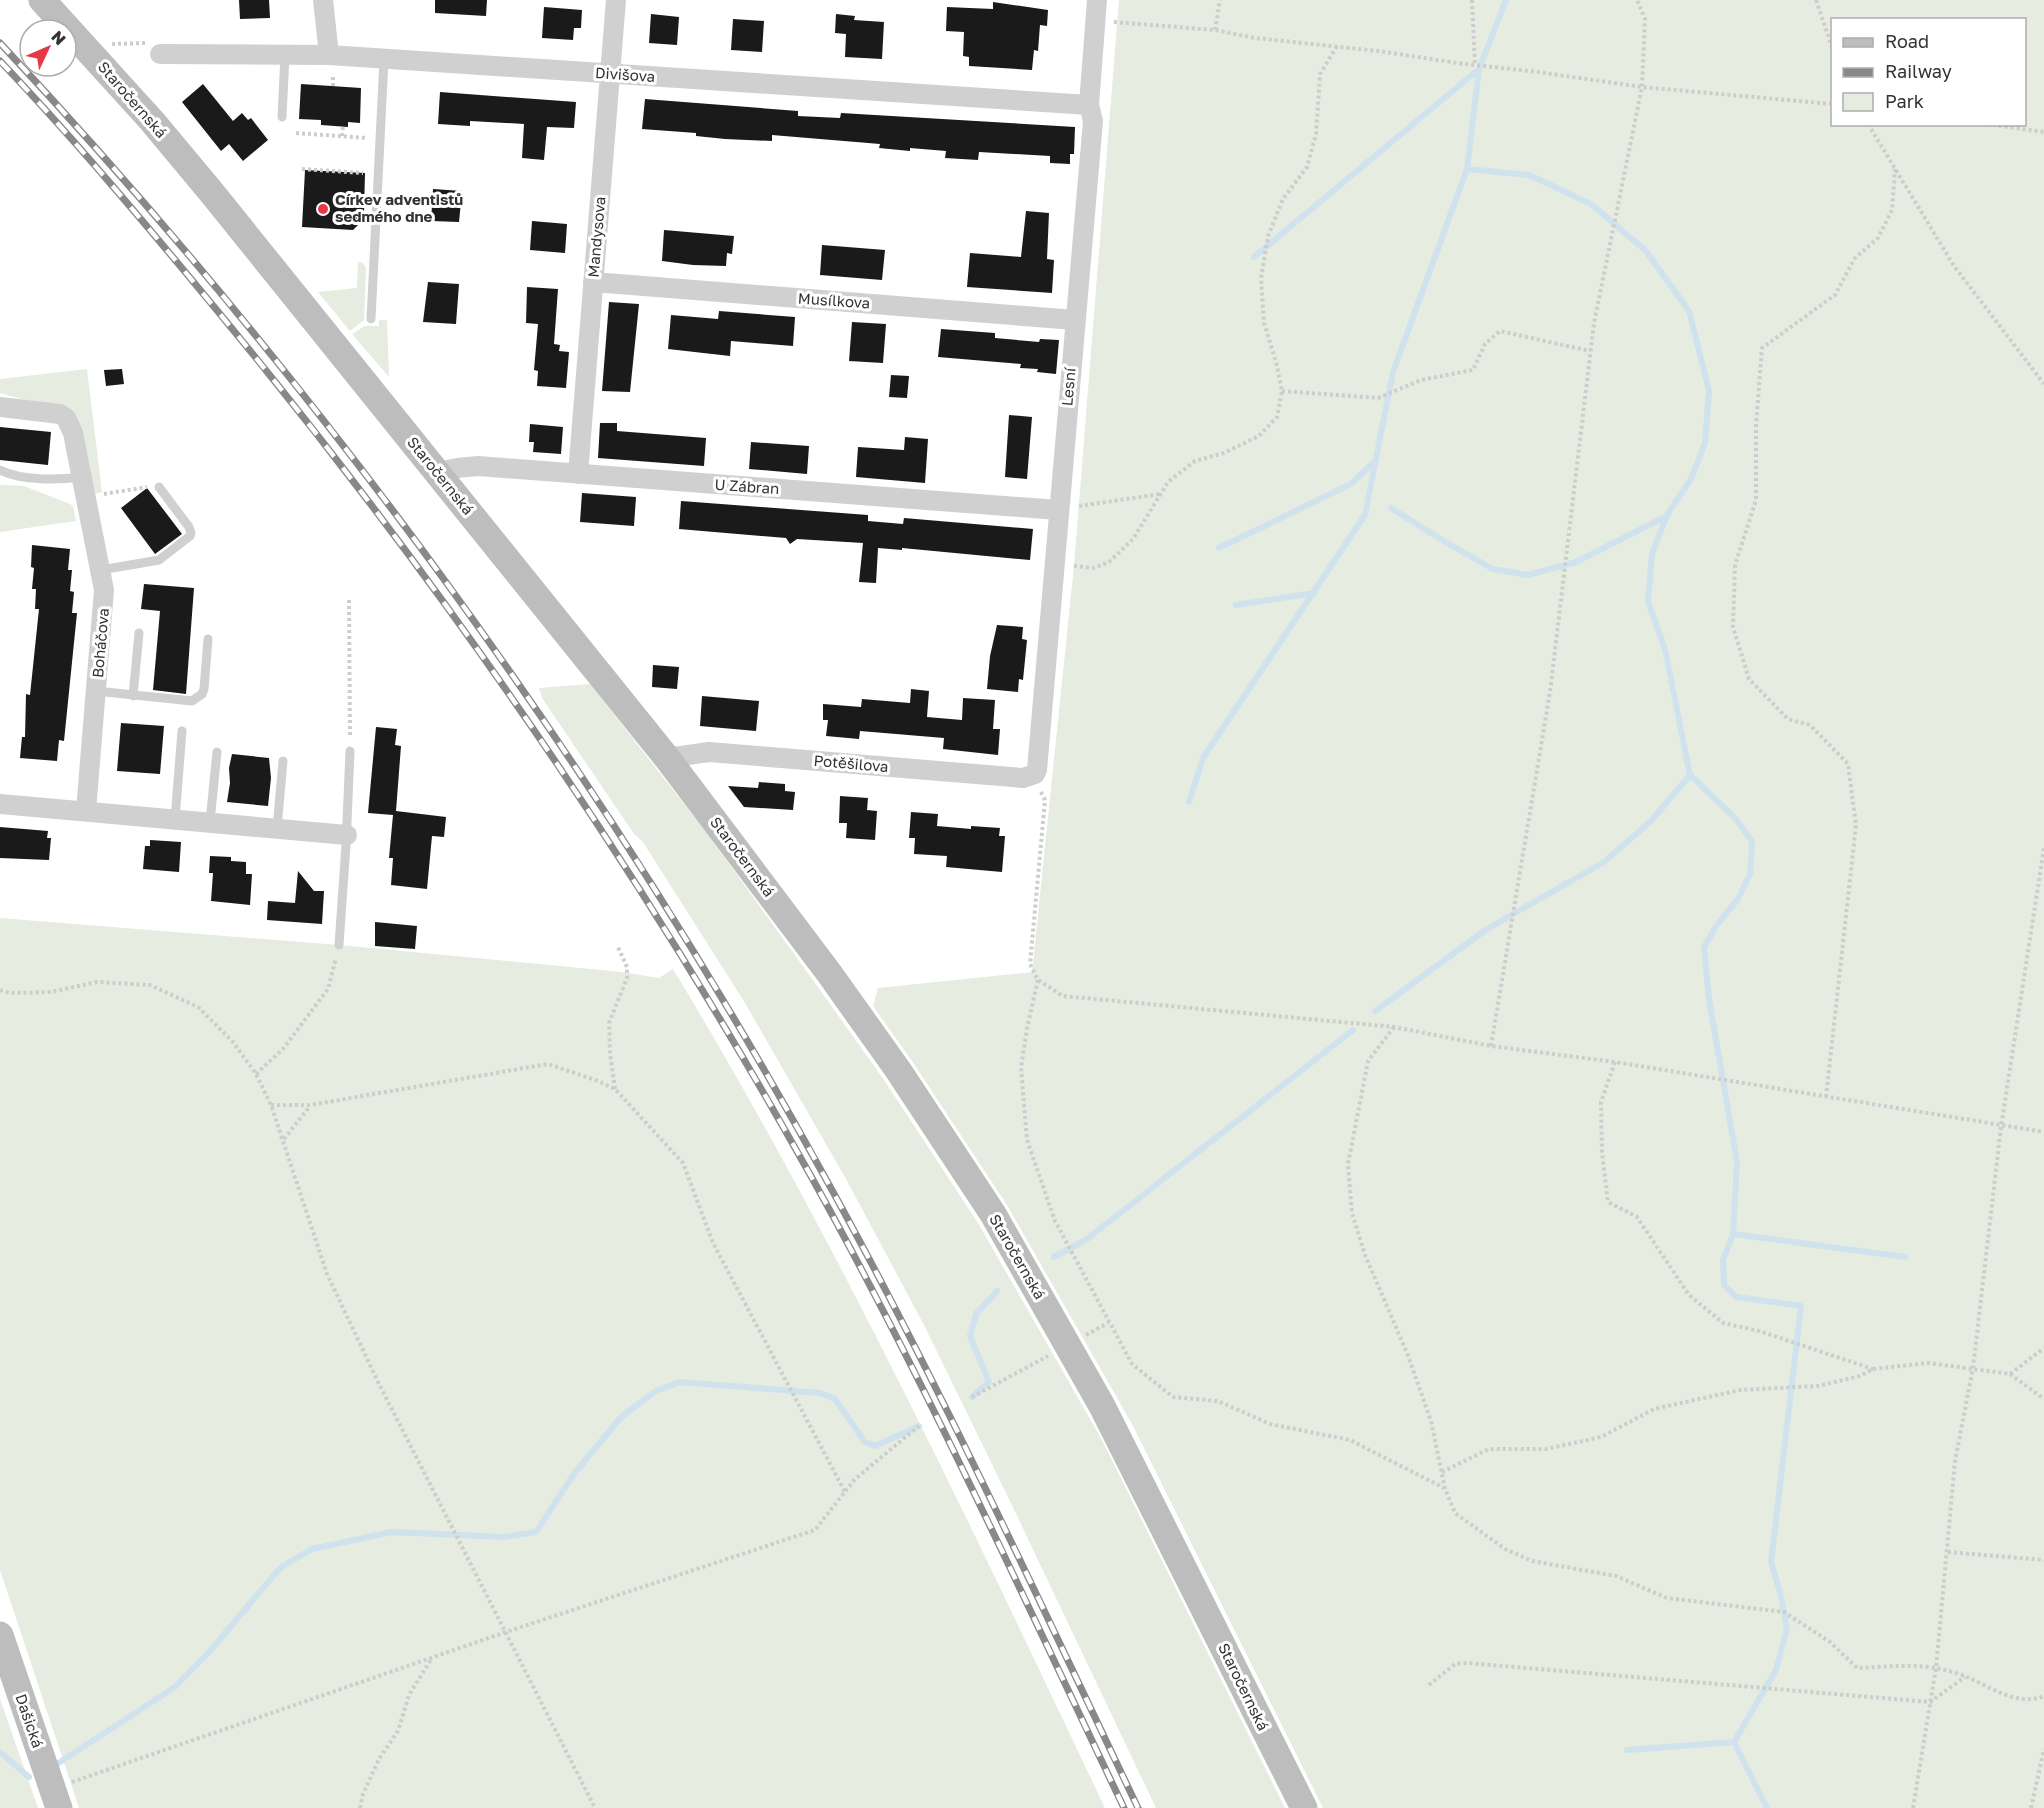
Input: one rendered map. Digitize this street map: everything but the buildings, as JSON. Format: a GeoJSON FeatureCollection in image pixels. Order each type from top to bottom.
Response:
{"type":"FeatureCollection","features":[{"type":"Feature","properties":{"kind":"main road","name":"Staročernská"},"geometry":{"type":"LineString","coordinates":[[42,0],[87,48],[197,175],[667,758],[829,973],[898,1070],[993,1214],[1102,1406],[1304,1808]]}},
{"type":"Feature","properties":{"kind":"main road","name":"Dašická"},"geometry":{"type":"LineString","coordinates":[[0,1635],[55,1798]]}},
{"type":"Feature","properties":{"kind":"street"},"geometry":{"type":"LineString","coordinates":[[323,0],[331,63]]}},
{"type":"Feature","properties":{"kind":"street","name":"Mandysova"},"geometry":{"type":"LineString","coordinates":[[578,474],[616,0]]}},
{"type":"Feature","properties":{"kind":"street","name":"Lesní"},"geometry":{"type":"LineString","coordinates":[[1035,774],[1039,763],[1058,510],[1093,121],[1089,105],[1097,0]]}},
{"type":"Feature","properties":{"kind":"street","name":"Divišova"},"geometry":{"type":"LineString","coordinates":[[160,54],[285,55],[331,63],[384,60],[1089,105]]}},
{"type":"Feature","properties":{"kind":"street","name":"Musílkova"},"geometry":{"type":"LineString","coordinates":[[593,282],[1075,320]]}},
{"type":"Feature","properties":{"kind":"street","name":"Boháčova"},"geometry":{"type":"LineString","coordinates":[[0,407],[60,414],[66,418],[73,433],[101,570],[104,603],[86,811]]}},
{"type":"Feature","properties":{"kind":"street","name":"U Zábran"},"geometry":{"type":"LineString","coordinates":[[437,472],[478,466],[1058,510]]}},
{"type":"Feature","properties":{"kind":"street","name":"Potěšilova"},"geometry":{"type":"LineString","coordinates":[[667,758],[709,752],[1023,778],[1035,774]]}},
{"type":"Feature","properties":{"kind":"street"},"geometry":{"type":"LineString","coordinates":[[0,804],[347,835]]}},
{"type":"Feature","properties":{"kind":"lane"},"geometry":{"type":"LineString","coordinates":[[282,117],[285,55]]}},
{"type":"Feature","properties":{"kind":"lane"},"geometry":{"type":"LineString","coordinates":[[371,319],[384,60]]}},
{"type":"Feature","properties":{"kind":"lane"},"geometry":{"type":"LineString","coordinates":[[0,470],[53,479],[81,477]]}},
{"type":"Feature","properties":{"kind":"lane"},"geometry":{"type":"LineString","coordinates":[[101,570],[159,560],[190,536],[189,527],[159,487]]}},
{"type":"Feature","properties":{"kind":"lane"},"geometry":{"type":"LineString","coordinates":[[133,696],[139,633]]}},
{"type":"Feature","properties":{"kind":"lane"},"geometry":{"type":"LineString","coordinates":[[96,692],[187,701],[198,698],[204,688],[208,639]]}},
{"type":"Feature","properties":{"kind":"lane"},"geometry":{"type":"LineString","coordinates":[[175,819],[182,731]]}},
{"type":"Feature","properties":{"kind":"lane"},"geometry":{"type":"LineString","coordinates":[[339,945],[350,751]]}},
{"type":"Feature","properties":{"kind":"lane"},"geometry":{"type":"LineString","coordinates":[[210,822],[217,752]]}},
{"type":"Feature","properties":{"kind":"lane"},"geometry":{"type":"LineString","coordinates":[[277,828],[283,761]]}},
{"type":"Feature","properties":{"kind":"path"},"geometry":{"type":"LineString","coordinates":[[1215,30],[1220,0]]}},
{"type":"Feature","properties":{"kind":"path"},"geometry":{"type":"LineString","coordinates":[[1472,0],[1475,65]]}},
{"type":"Feature","properties":{"kind":"path"},"geometry":{"type":"LineString","coordinates":[[1491,1046],[1550,692],[1590,351],[1642,87],[1645,19],[1636,0]]}},
{"type":"Feature","properties":{"kind":"path"},"geometry":{"type":"LineString","coordinates":[[1816,0],[1831,41]]}},
{"type":"Feature","properties":{"kind":"path"},"geometry":{"type":"LineString","coordinates":[[1095,21],[1215,30],[1255,38],[1337,46],[1642,87],[1831,104]]}},
{"type":"Feature","properties":{"kind":"path"},"geometry":{"type":"LineString","coordinates":[[1074,566],[1094,568],[1109,562],[1133,539],[1168,482],[1195,462],[1224,453],[1259,436],[1277,417],[1282,391],[1264,323],[1261,278],[1268,236],[1283,199],[1307,167],[1316,134],[1320,74],[1337,46]]}},
{"type":"Feature","properties":{"kind":"path"},"geometry":{"type":"LineString","coordinates":[[331,63],[333,86]]}},
{"type":"Feature","properties":{"kind":"path"},"geometry":{"type":"LineString","coordinates":[[342,136],[343,126]]}},
{"type":"Feature","properties":{"kind":"path"},"geometry":{"type":"LineString","coordinates":[[1869,126],[1954,266],[2044,384]]}},
{"type":"Feature","properties":{"kind":"path"},"geometry":{"type":"LineString","coordinates":[[2001,126],[2044,132]]}},
{"type":"Feature","properties":{"kind":"path"},"geometry":{"type":"LineString","coordinates":[[296,133],[380,139]]}},
{"type":"Feature","properties":{"kind":"path"},"geometry":{"type":"LineString","coordinates":[[302,169],[363,172],[363,181]]}},
{"type":"Feature","properties":{"kind":"path"},"geometry":{"type":"LineString","coordinates":[[1826,1097],[1856,825],[1848,764],[1810,725],[1788,719],[1749,679],[1733,627],[1736,565],[1756,500],[1756,425],[1762,348],[1835,295],[1855,258],[1878,238],[1892,210],[1895,169]]}},
{"type":"Feature","properties":{"kind":"path"},"geometry":{"type":"LineString","coordinates":[[1282,391],[1378,398],[1421,380],[1473,370],[1485,344],[1500,331],[1590,351]]}},
{"type":"Feature","properties":{"kind":"path"},"geometry":{"type":"LineString","coordinates":[[86,498],[159,487]]}},
{"type":"Feature","properties":{"kind":"path"},"geometry":{"type":"LineString","coordinates":[[1079,506],[1161,494]]}},
{"type":"Feature","properties":{"kind":"path"},"geometry":{"type":"LineString","coordinates":[[349,600],[350,751]]}},
{"type":"Feature","properties":{"kind":"path"},"geometry":{"type":"LineString","coordinates":[[1035,774],[1045,800],[1030,964],[1038,980],[1063,996],[1394,1027],[1491,1046],[1615,1062],[2044,1132]]}},
{"type":"Feature","properties":{"kind":"path"},"geometry":{"type":"LineString","coordinates":[[1914,1808],[1936,1668],[1955,1461],[1973,1368],[2001,1126],[2044,848]]}},
{"type":"Feature","properties":{"kind":"path"},"geometry":{"type":"LineString","coordinates":[[256,1074],[283,1049],[328,989],[339,945]]}},
{"type":"Feature","properties":{"kind":"path"},"geometry":{"type":"LineString","coordinates":[[615,1089],[609,1023],[627,978],[627,968],[617,945]]}},
{"type":"Feature","properties":{"kind":"path"},"geometry":{"type":"LineString","coordinates":[[1038,980],[1021,1068],[1027,1140],[1055,1221],[1132,1364],[1173,1397],[1218,1401],[1270,1424],[1350,1440],[1445,1489]]}},
{"type":"Feature","properties":{"kind":"path"},"geometry":{"type":"LineString","coordinates":[[0,990],[10,993],[51,992],[97,982],[150,985],[198,1007],[233,1042],[256,1074],[271,1105],[327,1274],[379,1384],[595,1808]]}},
{"type":"Feature","properties":{"kind":"path"},"geometry":{"type":"LineString","coordinates":[[1394,1027],[1368,1061],[1348,1164],[1352,1213],[1365,1255],[1407,1353],[1431,1421],[1445,1489],[1455,1513],[1505,1549],[1532,1561],[1616,1576],[1667,1598],[1784,1612],[1830,1642],[1857,1668],[1900,1666],[1936,1668],[1966,1676],[1996,1693],[2033,1701],[2044,1696]]}},
{"type":"Feature","properties":{"kind":"path"},"geometry":{"type":"LineString","coordinates":[[1615,1062],[1601,1102],[1602,1153],[1608,1202],[1637,1217],[1689,1295],[1723,1323],[1759,1331],[1840,1356],[1873,1369]]}},
{"type":"Feature","properties":{"kind":"path"},"geometry":{"type":"LineString","coordinates":[[271,1105],[310,1105],[548,1064],[615,1089],[683,1163],[713,1242],[845,1492]]}},
{"type":"Feature","properties":{"kind":"path"},"geometry":{"type":"LineString","coordinates":[[284,1139],[310,1105]]}},
{"type":"Feature","properties":{"kind":"path"},"geometry":{"type":"LineString","coordinates":[[972,1397],[1067,1345]]}},
{"type":"Feature","properties":{"kind":"path"},"geometry":{"type":"LineString","coordinates":[[2010,1374],[2044,1348]]}},
{"type":"Feature","properties":{"kind":"path"},"geometry":{"type":"LineString","coordinates":[[1442,1472],[1490,1449],[1546,1449],[1601,1437],[1654,1409],[1740,1390],[1818,1386],[1860,1376],[1873,1369],[1928,1362],[2010,1374],[2044,1399]]}},
{"type":"Feature","properties":{"kind":"path"},"geometry":{"type":"LineString","coordinates":[[55,1798],[506,1632],[815,1530],[855,1479],[919,1426]]}},
{"type":"Feature","properties":{"kind":"path"},"geometry":{"type":"LineString","coordinates":[[1948,1552],[2044,1560]]}},
{"type":"Feature","properties":{"kind":"path"},"geometry":{"type":"LineString","coordinates":[[360,1808],[363,1794],[379,1760],[398,1731],[409,1695],[433,1658]]}},
{"type":"Feature","properties":{"kind":"path"},"geometry":{"type":"LineString","coordinates":[[1429,1685],[1455,1664],[1468,1663],[1930,1701],[1966,1676]]}},
{"type":"Feature","properties":{"kind":"path"},"geometry":{"type":"LineString","coordinates":[[2031,1808],[2044,1749]]}},
{"type":"Feature","properties":{"kind":"green space"},"geometry":{"type":"Polygon","coordinates":[[[1119,0],[2044,0],[2044,1808],[1323,1808],[1132,1424],[1007,1205],[873,1006],[878,988],[1032,972],[1074,566],[1119,0]]]}},
{"type":"Feature","properties":{"kind":"green space"},"geometry":{"type":"Polygon","coordinates":[[[358,262],[363,263],[366,268],[364,320],[350,331],[318,292],[357,288],[358,262]]]}},
{"type":"Feature","properties":{"kind":"green space"},"geometry":{"type":"Polygon","coordinates":[[[379,320],[387,320],[389,377],[352,334],[365,326],[379,326],[379,320]]]}},
{"type":"Feature","properties":{"kind":"green space"},"geometry":{"type":"Polygon","coordinates":[[[87,369],[102,492],[88,495],[88,468],[73,411],[53,408],[0,393],[0,379],[87,369]]]}},
{"type":"Feature","properties":{"kind":"green space"},"geometry":{"type":"Polygon","coordinates":[[[0,485],[24,486],[70,504],[73,506],[76,521],[0,532],[0,485]]]}},
{"type":"Feature","properties":{"kind":"green space"},"geometry":{"type":"Polygon","coordinates":[[[590,684],[706,832],[815,983],[884,1080],[978,1223],[1102,1440],[1285,1808],[1156,1808],[925,1327],[846,1179],[745,1003],[643,842],[634,834],[542,698],[539,688],[590,684]]]}},
{"type":"Feature","properties":{"kind":"green space"},"geometry":{"type":"Polygon","coordinates":[[[0,918],[339,945],[622,972],[659,978],[673,969],[733,1071],[846,1278],[952,1489],[1105,1808],[79,1808],[0,1570],[0,918]]]}},
{"type":"Feature","properties":{"kind":"green space"},"geometry":{"type":"Polygon","coordinates":[[[0,1699],[38,1808],[0,1808],[0,1699]]]}},
{"type":"Feature","properties":{"kind":"waterway"},"geometry":{"type":"LineString","coordinates":[[1189,802],[1203,758],[1365,515],[1393,372],[1467,169],[1479,69],[1506,0]]}},
{"type":"Feature","properties":{"kind":"waterway"},"geometry":{"type":"LineString","coordinates":[[1254,257],[1479,69]]}},
{"type":"Feature","properties":{"kind":"waterway"},"geometry":{"type":"LineString","coordinates":[[1375,1011],[1487,929],[1604,862],[1651,821],[1690,775],[1665,649],[1648,602],[1652,554],[1667,515],[1691,479],[1705,443],[1709,391],[1689,311],[1646,251],[1591,204],[1529,175],[1467,169]]}},
{"type":"Feature","properties":{"kind":"waterway"},"geometry":{"type":"LineString","coordinates":[[1219,548],[1351,484],[1374,462]]}},
{"type":"Feature","properties":{"kind":"waterway"},"geometry":{"type":"LineString","coordinates":[[1391,508],[1493,569],[1528,575],[1576,562],[1667,516]]}},
{"type":"Feature","properties":{"kind":"waterway"},"geometry":{"type":"LineString","coordinates":[[1236,605],[1314,593]]}},
{"type":"Feature","properties":{"kind":"waterway"},"geometry":{"type":"LineString","coordinates":[[1690,775],[1736,819],[1752,842],[1750,874],[1738,899],[1717,925],[1704,947],[1709,999],[1737,1162],[1733,1234],[1723,1260],[1724,1284],[1736,1297],[1801,1306],[1771,1562],[1781,1596],[1787,1629],[1776,1670],[1734,1742],[1767,1808]]}},
{"type":"Feature","properties":{"kind":"waterway"},"geometry":{"type":"LineString","coordinates":[[1054,1257],[1087,1239],[1353,1030]]}},
{"type":"Feature","properties":{"kind":"waterway"},"geometry":{"type":"LineString","coordinates":[[1733,1234],[1905,1257]]}},
{"type":"Feature","properties":{"kind":"waterway"},"geometry":{"type":"LineString","coordinates":[[972,1397],[989,1382],[970,1336],[976,1314],[997,1291]]}},
{"type":"Feature","properties":{"kind":"waterway"},"geometry":{"type":"LineString","coordinates":[[54,1766],[175,1687],[209,1652],[281,1567],[312,1549],[391,1532],[505,1537],[536,1532],[574,1474],[622,1416],[656,1391],[680,1382],[820,1393],[835,1399],[865,1442],[875,1446],[919,1426]]}},
{"type":"Feature","properties":{"kind":"waterway"},"geometry":{"type":"LineString","coordinates":[[1627,1750],[1734,1742]]}},
{"type":"Feature","properties":{"kind":"waterway"},"geometry":{"type":"LineString","coordinates":[[0,1752],[29,1777]]}},
{"type":"Feature","properties":{"kind":"railway"},"geometry":{"type":"LineString","coordinates":[[0,43],[117,172],[231,305],[341,442],[446,582],[547,725],[643,871],[735,1020],[822,1172],[906,1329],[985,1487],[1138,1808]]}},
{"type":"Feature","properties":{"kind":"railway"},"geometry":{"type":"LineString","coordinates":[[0,61],[139,218],[302,416],[383,520],[460,626],[536,733],[609,842],[747,1064],[854,1255],[973,1490],[1124,1808]]}},
{"type":"Feature","properties":{"kind":"place","name":"Církev adventistů sedmého dne"},"geometry":{"type":"Point","coordinates":[323,209]}}]}
